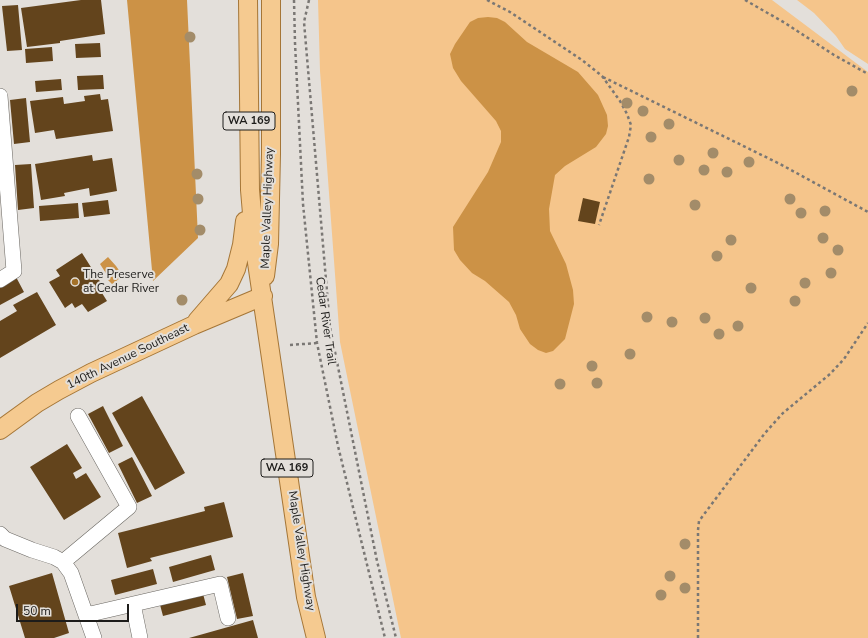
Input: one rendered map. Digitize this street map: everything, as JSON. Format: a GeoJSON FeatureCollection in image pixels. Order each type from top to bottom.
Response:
{"type":"FeatureCollection","features":[{"type":"Feature","properties":{"kind":"main road","name":"Maple Valley Highway"},"geometry":{"type":"LineString","coordinates":[[248,0],[250,190],[255,249],[306,597],[316,638]]}},
{"type":"Feature","properties":{"kind":"main road","name":"Maple Valley Highway"},"geometry":{"type":"LineString","coordinates":[[263,296],[269,244],[271,154],[271,0]]}},
{"type":"Feature","properties":{"kind":"main road"},"geometry":{"type":"LineString","coordinates":[[194,325],[228,287],[236,269],[242,245],[250,190]]}},
{"type":"Feature","properties":{"kind":"main road","name":"140th Avenue Southeast"},"geometry":{"type":"LineString","coordinates":[[0,430],[24,412],[59,390],[194,325],[263,296]]}},
{"type":"Feature","properties":{"kind":"street"},"geometry":{"type":"LineString","coordinates":[[0,96],[14,271],[0,280]]}},
{"type":"Feature","properties":{"kind":"street"},"geometry":{"type":"LineString","coordinates":[[63,562],[129,507],[78,416]]}},
{"type":"Feature","properties":{"kind":"street"},"geometry":{"type":"LineString","coordinates":[[0,534],[5,539],[54,557],[63,562],[71,573],[94,638]]}},
{"type":"Feature","properties":{"kind":"street"},"geometry":{"type":"LineString","coordinates":[[86,614],[220,584],[228,618]]}},
{"type":"Feature","properties":{"kind":"street"},"geometry":{"type":"LineString","coordinates":[[133,604],[140,638]]}},
{"type":"Feature","properties":{"kind":"path","name":"Cedar River Trail"},"geometry":{"type":"LineString","coordinates":[[294,0],[303,204],[317,343],[338,446],[384,638]]}},
{"type":"Feature","properties":{"kind":"path"},"geometry":{"type":"LineString","coordinates":[[309,0],[304,22],[330,326],[377,561],[396,638]]}},
{"type":"Feature","properties":{"kind":"path"},"geometry":{"type":"LineString","coordinates":[[487,0],[510,12],[582,60],[602,76],[780,164],[868,212]]}},
{"type":"Feature","properties":{"kind":"path"},"geometry":{"type":"LineString","coordinates":[[745,0],[785,23],[834,55],[868,74]]}},
{"type":"Feature","properties":{"kind":"path"},"geometry":{"type":"LineString","coordinates":[[598,225],[629,137],[631,125],[620,101],[602,76]]}},
{"type":"Feature","properties":{"kind":"path"},"geometry":{"type":"LineString","coordinates":[[698,638],[699,520],[765,433],[783,413],[830,374],[844,359],[868,323]]}},
{"type":"Feature","properties":{"kind":"path"},"geometry":{"type":"LineString","coordinates":[[290,344],[317,343]]}},
{"type":"Feature","properties":{"kind":"shaded area"},"geometry":{"type":"Polygon","coordinates":[[[127,0],[187,0],[198,238],[153,281],[127,0]]]}},
{"type":"Feature","properties":{"kind":"shaded area"},"geometry":{"type":"Polygon","coordinates":[[[318,0],[772,0],[868,72],[868,638],[401,638],[340,342],[320,71],[318,0]]]}},
{"type":"Feature","properties":{"kind":"shaded area"},"geometry":{"type":"Polygon","coordinates":[[[797,0],[868,0],[868,64],[845,49],[836,36],[814,13],[797,0]]]}},
{"type":"Feature","properties":{"kind":"shaded area"},"geometry":{"type":"Polygon","coordinates":[[[478,18],[497,18],[505,22],[527,42],[578,72],[598,95],[607,115],[608,126],[606,134],[596,147],[565,166],[555,175],[549,209],[550,231],[566,264],[573,290],[574,304],[565,339],[553,351],[546,353],[538,350],[530,344],[520,329],[516,315],[509,302],[485,281],[472,273],[460,260],[454,250],[453,227],[488,172],[501,142],[501,131],[496,121],[461,81],[453,68],[450,54],[470,22],[478,18]]]}},
{"type":"Feature","properties":{"kind":"shaded area"},"geometry":{"type":"Polygon","coordinates":[[[108,257],[123,276],[112,284],[108,280],[109,278],[100,264],[108,257]]]}},
{"type":"Feature","properties":{"kind":"building"},"geometry":{"type":"Polygon","coordinates":[[[81,0],[101,0],[105,34],[60,41],[60,43],[27,47],[21,8],[81,0]]]}},
{"type":"Feature","properties":{"kind":"building"},"geometry":{"type":"Polygon","coordinates":[[[18,5],[22,50],[7,51],[2,6],[18,5]]]}},
{"type":"Feature","properties":{"kind":"building"},"geometry":{"type":"Polygon","coordinates":[[[100,43],[101,57],[76,58],[75,44],[100,43]]]}},
{"type":"Feature","properties":{"kind":"building"},"geometry":{"type":"Polygon","coordinates":[[[52,47],[53,61],[26,63],[25,49],[52,47]]]}},
{"type":"Feature","properties":{"kind":"building"},"geometry":{"type":"Polygon","coordinates":[[[103,75],[104,89],[78,90],[77,76],[103,75]]]}},
{"type":"Feature","properties":{"kind":"building"},"geometry":{"type":"Polygon","coordinates":[[[61,79],[62,90],[36,92],[35,81],[61,79]]]}},
{"type":"Feature","properties":{"kind":"building"},"geometry":{"type":"Polygon","coordinates":[[[100,94],[101,100],[108,99],[113,131],[56,139],[54,130],[35,133],[30,101],[63,97],[64,104],[85,101],[84,96],[100,94]]]}},
{"type":"Feature","properties":{"kind":"building"},"geometry":{"type":"Polygon","coordinates":[[[26,98],[30,142],[14,144],[10,100],[26,98]]]}},
{"type":"Feature","properties":{"kind":"building"},"geometry":{"type":"Polygon","coordinates":[[[92,155],[93,161],[112,158],[117,191],[90,196],[89,188],[64,193],[65,196],[41,200],[35,164],[92,155]]]}},
{"type":"Feature","properties":{"kind":"building"},"geometry":{"type":"Polygon","coordinates":[[[31,164],[34,208],[18,210],[15,165],[31,164]]]}},
{"type":"Feature","properties":{"kind":"building"},"geometry":{"type":"Polygon","coordinates":[[[583,198],[600,202],[595,224],[578,221],[583,198]]]}},
{"type":"Feature","properties":{"kind":"building"},"geometry":{"type":"Polygon","coordinates":[[[108,200],[110,214],[84,217],[82,203],[108,200]]]}},
{"type":"Feature","properties":{"kind":"building"},"geometry":{"type":"Polygon","coordinates":[[[78,203],[79,218],[40,221],[39,206],[78,203]]]}},
{"type":"Feature","properties":{"kind":"building","name":"The Preserve at Cedar River"},"geometry":{"type":"Polygon","coordinates":[[[82,253],[101,283],[97,285],[107,301],[88,312],[82,304],[75,308],[72,303],[65,308],[49,282],[60,276],[56,270],[82,253]]]}},
{"type":"Feature","properties":{"kind":"building"},"geometry":{"type":"Polygon","coordinates":[[[16,277],[24,292],[0,305],[0,286],[16,277]]]}},
{"type":"Feature","properties":{"kind":"building"},"geometry":{"type":"Polygon","coordinates":[[[37,292],[56,325],[0,358],[0,321],[17,311],[13,305],[37,292]]]}},
{"type":"Feature","properties":{"kind":"building"},"geometry":{"type":"Polygon","coordinates":[[[142,396],[185,473],[155,490],[112,413],[142,396]]]}},
{"type":"Feature","properties":{"kind":"building"},"geometry":{"type":"Polygon","coordinates":[[[103,406],[123,446],[109,453],[88,414],[103,406]]]}},
{"type":"Feature","properties":{"kind":"building"},"geometry":{"type":"Polygon","coordinates":[[[67,444],[82,468],[73,473],[76,479],[86,473],[101,497],[64,520],[30,467],[67,444]]]}},
{"type":"Feature","properties":{"kind":"building"},"geometry":{"type":"Polygon","coordinates":[[[132,457],[152,496],[137,503],[118,464],[132,457]]]}},
{"type":"Feature","properties":{"kind":"building"},"geometry":{"type":"Polygon","coordinates":[[[224,502],[233,537],[150,558],[152,561],[127,568],[118,533],[205,511],[204,507],[224,502]]]}},
{"type":"Feature","properties":{"kind":"building"},"geometry":{"type":"Polygon","coordinates":[[[211,555],[215,570],[173,582],[169,567],[211,555]]]}},
{"type":"Feature","properties":{"kind":"building"},"geometry":{"type":"Polygon","coordinates":[[[153,569],[157,584],[115,595],[111,580],[153,569]]]}},
{"type":"Feature","properties":{"kind":"building"},"geometry":{"type":"Polygon","coordinates":[[[52,573],[69,633],[54,638],[25,638],[9,586],[52,573]]]}},
{"type":"Feature","properties":{"kind":"building"},"geometry":{"type":"Polygon","coordinates":[[[243,573],[253,616],[237,619],[227,577],[243,573]]]}},
{"type":"Feature","properties":{"kind":"building"},"geometry":{"type":"Polygon","coordinates":[[[202,590],[206,605],[163,616],[159,601],[202,590]]]}},
{"type":"Feature","properties":{"kind":"building"},"geometry":{"type":"Polygon","coordinates":[[[253,620],[258,638],[189,638],[253,620]]]}},
{"type":"Feature","properties":{"kind":"place","name":"The Preserve at Cedar River"},"geometry":{"type":"Point","coordinates":[75,282]}}]}
